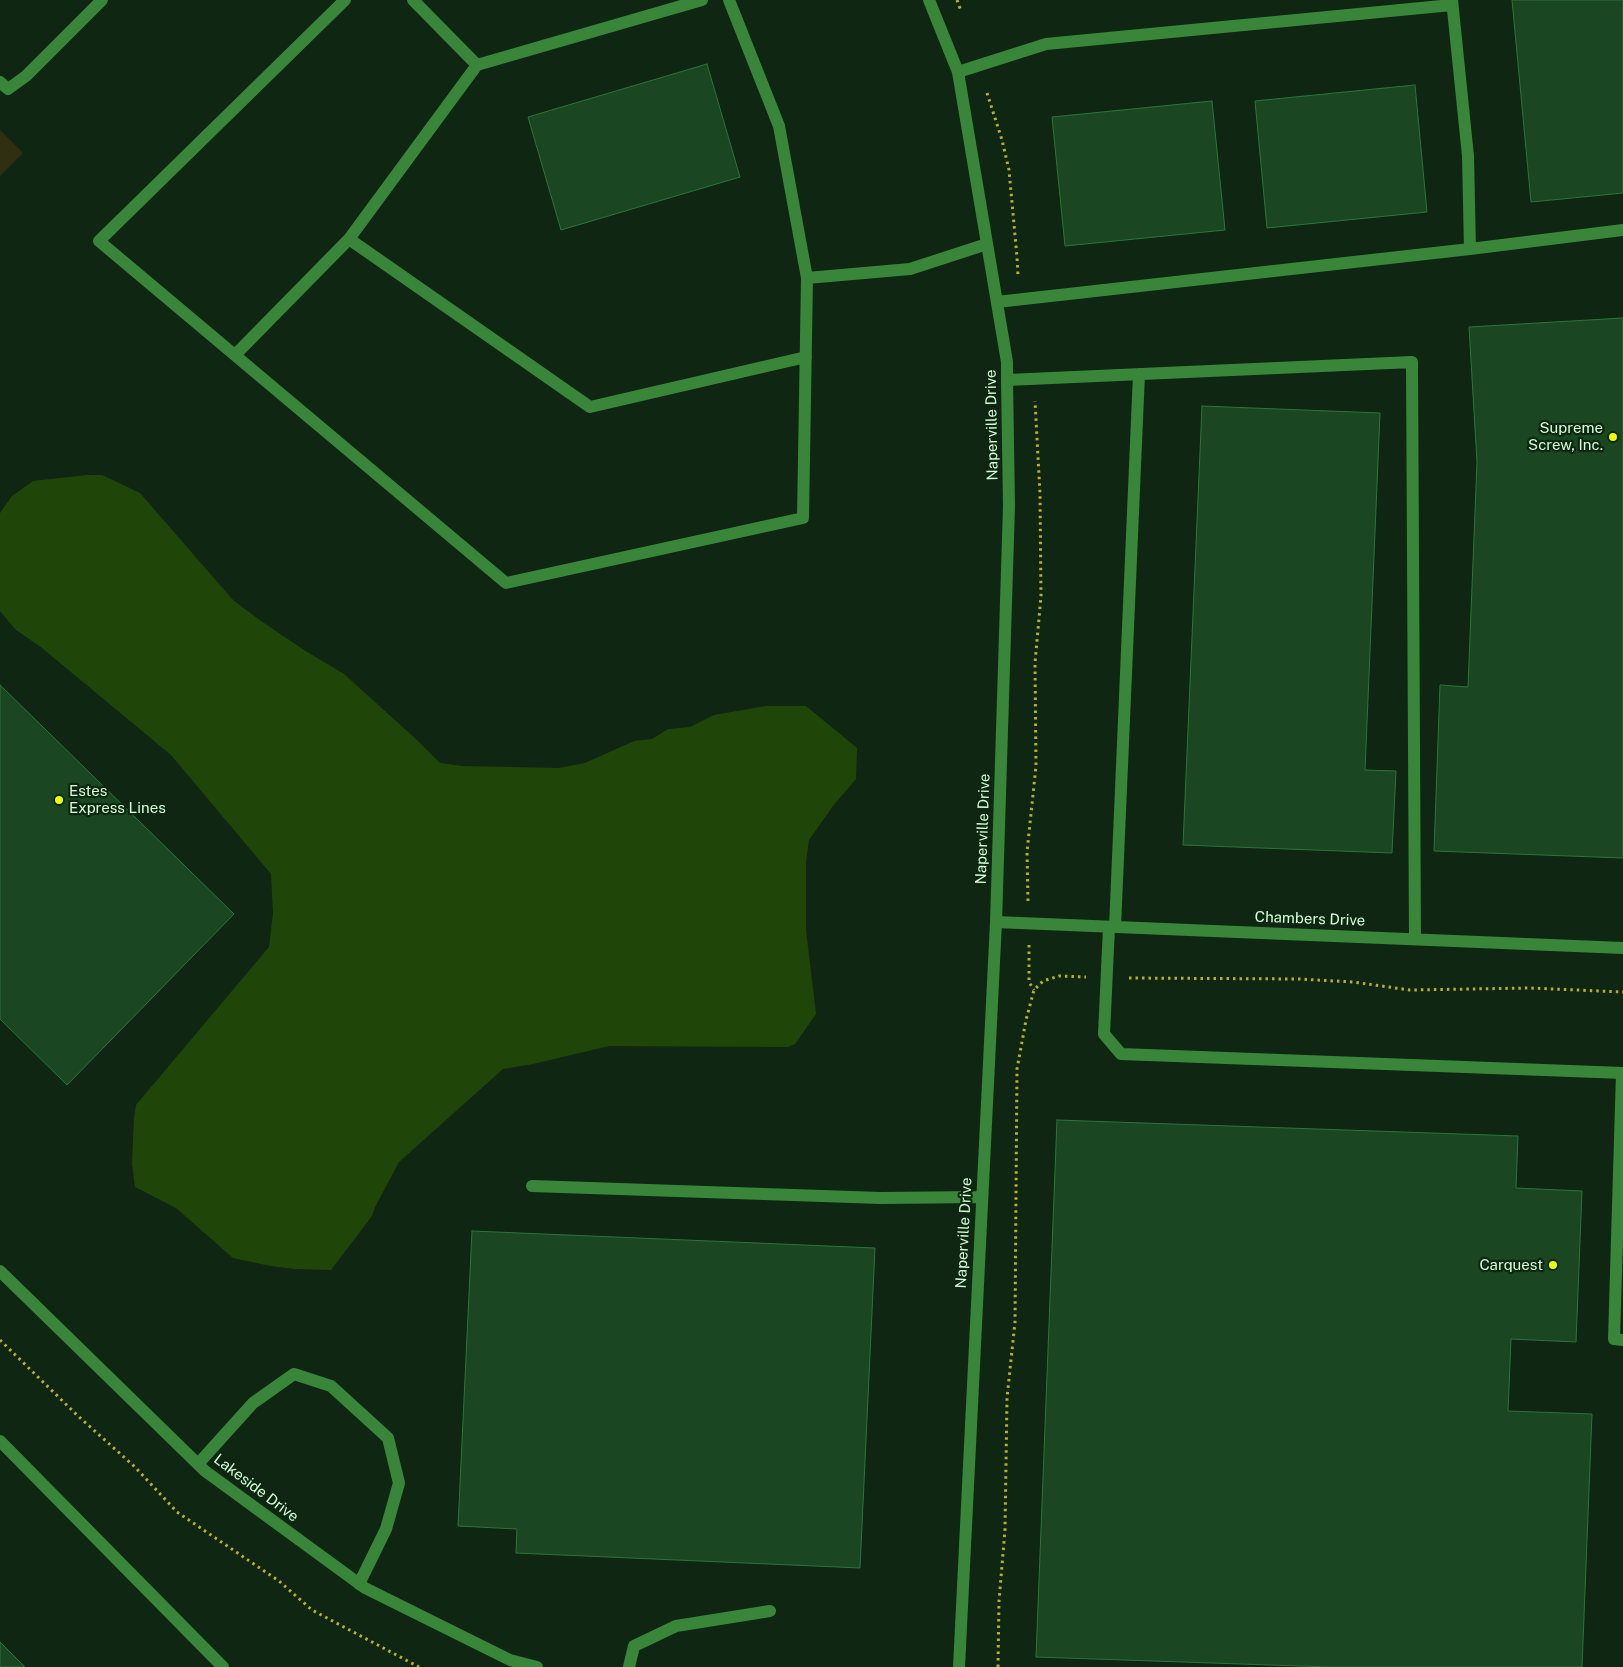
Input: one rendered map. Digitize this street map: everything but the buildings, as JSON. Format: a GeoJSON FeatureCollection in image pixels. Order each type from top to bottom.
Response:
{"type":"FeatureCollection","features":[{"type":"Feature","properties":{"kind":"street"},"geometry":{"type":"LineString","coordinates":[[0,82],[8,89],[26,76],[102,0]]}},
{"type":"Feature","properties":{"kind":"street"},"geometry":{"type":"LineString","coordinates":[[344,0],[99,241],[506,583],[803,518],[807,278],[778,126],[729,0]]}},
{"type":"Feature","properties":{"kind":"street"},"geometry":{"type":"LineString","coordinates":[[413,0],[477,65]]}},
{"type":"Feature","properties":{"kind":"street"},"geometry":{"type":"LineString","coordinates":[[235,355],[349,239],[477,65],[702,0]]}},
{"type":"Feature","properties":{"kind":"street","name":"Naperville Drive"},"geometry":{"type":"LineString","coordinates":[[929,0],[958,72],[1007,362],[1009,506],[996,922],[960,1667]]}},
{"type":"Feature","properties":{"kind":"street"},"geometry":{"type":"LineString","coordinates":[[958,72],[1046,44],[1452,2],[1468,156],[1470,250]]}},
{"type":"Feature","properties":{"kind":"street"},"geometry":{"type":"LineString","coordinates":[[997,302],[1470,250],[1623,230]]}},
{"type":"Feature","properties":{"kind":"street"},"geometry":{"type":"LineString","coordinates":[[349,239],[590,407],[806,357]]}},
{"type":"Feature","properties":{"kind":"street"},"geometry":{"type":"LineString","coordinates":[[807,278],[910,269],[988,244]]}},
{"type":"Feature","properties":{"kind":"street"},"geometry":{"type":"LineString","coordinates":[[1007,380],[1412,362],[1415,939]]}},
{"type":"Feature","properties":{"kind":"street"},"geometry":{"type":"LineString","coordinates":[[1139,374],[1112,927],[1104,1034],[1121,1054],[1622,1073],[1614,1339],[1623,1340]]}},
{"type":"Feature","properties":{"kind":"street","name":"Chambers Drive"},"geometry":{"type":"LineString","coordinates":[[996,922],[1623,948]]}},
{"type":"Feature","properties":{"kind":"street"},"geometry":{"type":"LineString","coordinates":[[532,1186],[880,1198],[982,1197]]}},
{"type":"Feature","properties":{"kind":"street","name":"Lakeside Drive"},"geometry":{"type":"LineString","coordinates":[[0,1271],[205,1471],[365,1588],[510,1664],[537,1667]]}},
{"type":"Feature","properties":{"kind":"street"},"geometry":{"type":"LineString","coordinates":[[198,1464],[253,1403],[294,1374],[331,1386],[388,1438],[399,1483],[386,1529],[359,1584]]}},
{"type":"Feature","properties":{"kind":"street"},"geometry":{"type":"LineString","coordinates":[[0,1441],[223,1667]]}},
{"type":"Feature","properties":{"kind":"street"},"geometry":{"type":"LineString","coordinates":[[629,1667],[634,1646],[676,1626],[770,1611]]}},
{"type":"Feature","properties":{"kind":"path"},"geometry":{"type":"LineString","coordinates":[[998,1667],[999,1601],[1005,1530],[1007,1398],[1015,1322],[1017,1069],[1026,1020],[1034,990],[1043,981],[1059,976],[1300,979],[1353,982],[1410,990],[1530,988],[1623,992]]}},
{"type":"Feature","properties":{"kind":"path"},"geometry":{"type":"LineString","coordinates":[[0,1340],[78,1416],[135,1467],[177,1512],[279,1581],[312,1610],[419,1667]]}},
{"type":"Feature","properties":{"kind":"shaded area"},"geometry":{"type":"Polygon","coordinates":[[[0,130],[23,153],[0,176],[0,130]]]}},
{"type":"Feature","properties":{"kind":"shaded area"},"geometry":{"type":"Polygon","coordinates":[[[102,475],[140,493],[233,600],[304,650],[344,674],[440,763],[462,766],[559,768],[585,763],[634,741],[652,739],[668,729],[690,727],[714,715],[766,706],[806,706],[857,748],[856,779],[833,806],[809,840],[806,862],[806,930],[816,1014],[795,1044],[788,1047],[609,1046],[503,1069],[399,1162],[372,1216],[331,1270],[295,1269],[233,1258],[176,1208],[135,1187],[132,1164],[136,1105],[269,947],[273,913],[271,874],[171,755],[42,648],[15,629],[0,611],[0,513],[12,496],[33,481],[102,475]]]}},
{"type":"Feature","properties":{"kind":"place","name":"Supreme Screw, Inc."},"geometry":{"type":"Point","coordinates":[1613,437]}},
{"type":"Feature","properties":{"kind":"place","name":"Estes Express Lines"},"geometry":{"type":"Point","coordinates":[59,800]}},
{"type":"Feature","properties":{"kind":"place","name":"Carquest"},"geometry":{"type":"Point","coordinates":[1553,1265]}}]}
